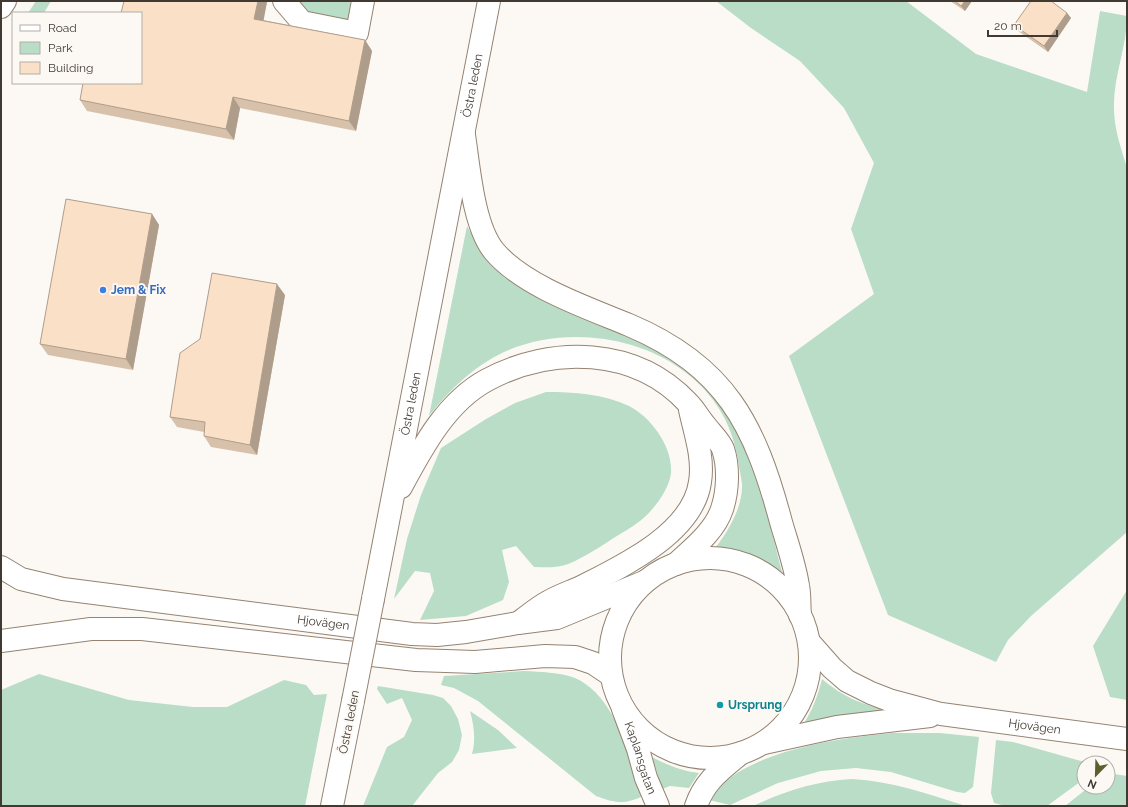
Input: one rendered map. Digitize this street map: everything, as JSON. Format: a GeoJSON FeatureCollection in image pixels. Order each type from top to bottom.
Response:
{"type":"FeatureCollection","features":[{"type":"Feature","properties":{"kind":"main road"},"geometry":{"type":"LineString","coordinates":[[1,7],[5,1]]}},
{"type":"Feature","properties":{"kind":"main road"},"geometry":{"type":"LineString","coordinates":[[284,1],[302,22],[357,32],[363,1]]}},
{"type":"Feature","properties":{"kind":"main road","name":"Östra leden"},"geometry":{"type":"LineString","coordinates":[[332,806],[489,1]]}},
{"type":"Feature","properties":{"kind":"main road"},"geometry":{"type":"LineString","coordinates":[[464,135],[476,209],[494,250],[516,271],[552,292],[646,332],[672,346],[697,365],[717,383],[737,408],[755,442],[772,487],[798,586],[800,615]]}},
{"type":"Feature","properties":{"kind":"main road"},"geometry":{"type":"LineString","coordinates":[[391,506],[424,446],[452,409],[470,392],[487,380],[539,361],[568,356],[593,357],[618,361],[642,370],[657,379],[688,403],[723,448],[728,479],[722,510],[705,538],[676,564]]}},
{"type":"Feature","properties":{"kind":"main road"},"geometry":{"type":"LineString","coordinates":[[518,622],[548,601],[581,587],[636,558],[674,530],[692,508],[700,482],[700,456],[688,403]]}},
{"type":"Feature","properties":{"kind":"main road"},"geometry":{"type":"LineString","coordinates":[[696,806],[702,789],[712,777],[741,754],[761,744],[777,732],[791,717],[801,700],[807,682],[810,662],[809,642],[800,615],[789,597],[774,582],[757,570],[738,562],[717,558],[696,559],[676,564],[658,572],[644,582],[629,600],[617,623],[612,635],[610,655],[611,675],[616,694],[624,709],[637,727],[654,742],[674,752],[696,758],[719,758],[741,754]]}},
{"type":"Feature","properties":{"kind":"main road","name":"Hjovägen"},"geometry":{"type":"LineString","coordinates":[[1,567],[22,579],[63,589],[412,634],[437,635],[466,632],[518,622],[557,618],[644,582]]}},
{"type":"Feature","properties":{"kind":"main road"},"geometry":{"type":"LineString","coordinates":[[1,641],[91,629],[142,628],[416,660],[475,662],[545,656],[575,657],[593,663],[611,675]]}},
{"type":"Feature","properties":{"kind":"main road","name":"Hjovägen"},"geometry":{"type":"LineString","coordinates":[[809,642],[847,682],[871,693],[941,714],[1127,739]]}},
{"type":"Feature","properties":{"kind":"main road","name":"Kaplansgatan"},"geometry":{"type":"LineString","coordinates":[[624,709],[646,778],[658,806]]}},
{"type":"Feature","properties":{"kind":"main road","name":"Hjovägen"},"geometry":{"type":"LineString","coordinates":[[761,744],[837,727],[941,714]]}},
{"type":"Feature","properties":{"kind":"green space"},"geometry":{"type":"Polygon","coordinates":[[[36,1],[51,1],[45,12],[29,12],[36,1]]]}},
{"type":"Feature","properties":{"kind":"green space"},"geometry":{"type":"Polygon","coordinates":[[[291,1],[344,1],[357,4],[354,19],[343,25],[301,14],[291,1]]]}},
{"type":"Feature","properties":{"kind":"green space"},"geometry":{"type":"Polygon","coordinates":[[[716,1],[906,1],[976,54],[1087,92],[1100,11],[1127,16],[1125,39],[1114,96],[1114,116],[1120,146],[1127,168],[1127,532],[1031,616],[1008,640],[996,662],[888,615],[789,356],[874,294],[851,229],[874,163],[844,108],[800,61],[751,28],[716,1]]]}},
{"type":"Feature","properties":{"kind":"green space"},"geometry":{"type":"Polygon","coordinates":[[[467,226],[488,262],[505,278],[642,343],[674,362],[702,385],[727,413],[746,447],[762,493],[782,572],[750,556],[716,547],[726,533],[738,509],[742,492],[738,460],[727,423],[707,393],[681,369],[649,351],[613,341],[576,337],[539,341],[504,352],[482,364],[454,388],[429,416],[467,226]]]}},
{"type":"Feature","properties":{"kind":"green space"},"geometry":{"type":"Polygon","coordinates":[[[546,392],[567,392],[599,396],[629,406],[645,417],[659,434],[671,463],[670,480],[664,493],[650,512],[637,524],[587,555],[566,565],[554,567],[534,567],[516,546],[502,550],[509,582],[503,600],[466,616],[420,620],[434,591],[430,573],[415,571],[394,599],[407,539],[421,495],[441,448],[486,419],[515,403],[546,392]]]}},
{"type":"Feature","properties":{"kind":"green space"},"geometry":{"type":"Polygon","coordinates":[[[1127,590],[1127,700],[1110,697],[1093,646],[1127,590]]]}},
{"type":"Feature","properties":{"kind":"green space"},"geometry":{"type":"Polygon","coordinates":[[[524,671],[556,673],[575,678],[589,687],[601,699],[611,713],[620,730],[643,796],[630,801],[620,802],[596,796],[478,701],[454,688],[441,685],[444,676],[524,671]]]}},
{"type":"Feature","properties":{"kind":"green space"},"geometry":{"type":"Polygon","coordinates":[[[39,674],[129,700],[193,707],[227,707],[284,680],[306,685],[314,695],[327,694],[305,806],[1,806],[1,690],[39,674]]]}},
{"type":"Feature","properties":{"kind":"green space"},"geometry":{"type":"Polygon","coordinates":[[[822,679],[838,691],[853,699],[888,711],[804,723],[815,702],[822,679]]]}},
{"type":"Feature","properties":{"kind":"green space"},"geometry":{"type":"Polygon","coordinates":[[[378,686],[443,698],[451,706],[458,719],[462,735],[459,750],[452,762],[438,773],[412,806],[363,806],[387,747],[404,737],[412,720],[402,698],[387,704],[377,689],[378,686]]]}},
{"type":"Feature","properties":{"kind":"green space"},"geometry":{"type":"Polygon","coordinates":[[[470,711],[498,730],[517,748],[472,754],[474,732],[470,711]]]}},
{"type":"Feature","properties":{"kind":"green space"},"geometry":{"type":"Polygon","coordinates":[[[892,733],[940,733],[979,737],[973,787],[965,793],[957,792],[891,772],[856,768],[821,771],[778,783],[730,805],[709,800],[723,783],[743,770],[766,759],[819,743],[892,733]]]}},
{"type":"Feature","properties":{"kind":"green space"},"geometry":{"type":"Polygon","coordinates":[[[996,740],[1013,742],[1076,760],[1076,785],[1047,806],[1006,806],[994,803],[991,793],[996,740]]]}},
{"type":"Feature","properties":{"kind":"green space"},"geometry":{"type":"Polygon","coordinates":[[[652,757],[663,763],[687,771],[699,773],[689,788],[670,786],[662,789],[652,757]]]}},
{"type":"Feature","properties":{"kind":"green space"},"geometry":{"type":"Polygon","coordinates":[[[1116,774],[1127,776],[1127,806],[1065,806],[1079,795],[1116,795],[1116,774]]]}},
{"type":"Feature","properties":{"kind":"green space"},"geometry":{"type":"Polygon","coordinates":[[[852,779],[896,785],[966,806],[753,806],[813,784],[852,779]]]}},
{"type":"Feature","properties":{"kind":"building"},"geometry":{"type":"Polygon","coordinates":[[[124,1],[258,1],[254,19],[365,40],[349,121],[233,97],[226,129],[80,100],[83,84],[142,84],[142,12],[121,12],[124,1]]]}},
{"type":"Feature","properties":{"kind":"building"},"geometry":{"type":"Polygon","coordinates":[[[955,1],[965,1],[961,6],[955,1]]]}},
{"type":"Feature","properties":{"kind":"building"},"geometry":{"type":"Polygon","coordinates":[[[1031,1],[1051,1],[1067,13],[1044,46],[1014,25],[1031,1]]]}},
{"type":"Feature","properties":{"kind":"building","name":"Jem & Fix"},"geometry":{"type":"Polygon","coordinates":[[[66,199],[152,214],[126,359],[40,344],[66,199]]]}},
{"type":"Feature","properties":{"kind":"building"},"geometry":{"type":"Polygon","coordinates":[[[212,273],[277,284],[250,445],[204,436],[205,422],[170,417],[180,353],[200,339],[212,273]]]}},
{"type":"Feature","properties":{"kind":"place","name":"Jem & Fix"},"geometry":{"type":"Point","coordinates":[103,290]}},
{"type":"Feature","properties":{"kind":"place","name":"Ursprung"},"geometry":{"type":"Point","coordinates":[720,705]}}]}
